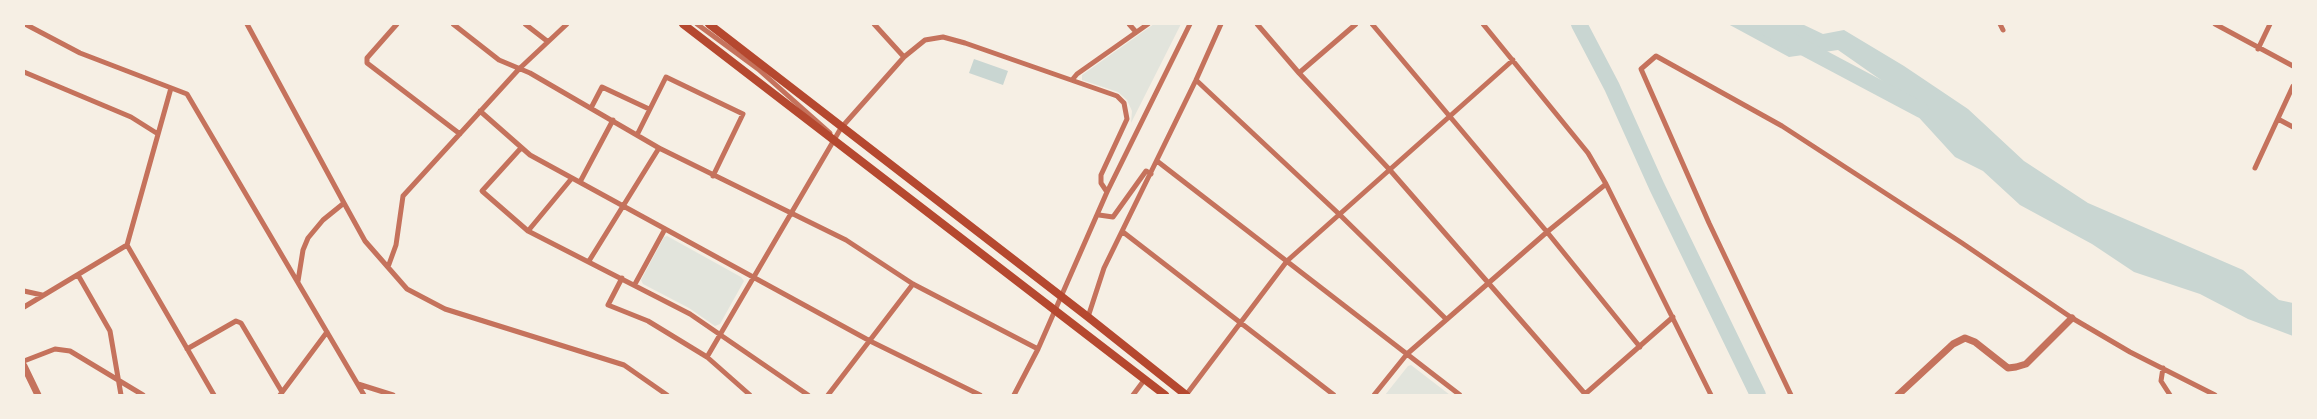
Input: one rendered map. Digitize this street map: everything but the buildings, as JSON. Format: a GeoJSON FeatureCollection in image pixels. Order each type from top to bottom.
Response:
{"type":"FeatureCollection","features":[{"type":"Feature","properties":{"kind":"main road"},"geometry":{"type":"LineString","coordinates":[[683,24],[834,138],[862,162],[1165,395]]}},
{"type":"Feature","properties":{"kind":"main road"},"geometry":{"type":"LineString","coordinates":[[708,24],[1088,317],[1186,395]]}},
{"type":"Feature","properties":{"kind":"street"},"geometry":{"type":"LineString","coordinates":[[25,24],[80,53],[187,94],[364,395]]}},
{"type":"Feature","properties":{"kind":"street"},"geometry":{"type":"LineString","coordinates":[[247,24],[365,240],[406,289],[444,309],[624,365],[667,395]]}},
{"type":"Feature","properties":{"kind":"street"},"geometry":{"type":"LineString","coordinates":[[397,24],[367,58],[367,63],[460,134]]}},
{"type":"Feature","properties":{"kind":"street"},"geometry":{"type":"LineString","coordinates":[[453,24],[499,60],[530,74],[659,148],[846,240],[913,284],[1038,349]]}},
{"type":"Feature","properties":{"kind":"street"},"geometry":{"type":"LineString","coordinates":[[525,24],[546,41]]}},
{"type":"Feature","properties":{"kind":"street"},"geometry":{"type":"LineString","coordinates":[[388,267],[396,245],[403,196],[519,69],[546,41],[567,24]]}},
{"type":"Feature","properties":{"kind":"street"},"geometry":{"type":"LineString","coordinates":[[697,24],[758,69],[834,138]]}},
{"type":"Feature","properties":{"kind":"street"},"geometry":{"type":"LineString","coordinates":[[874,24],[904,57]]}},
{"type":"Feature","properties":{"kind":"street"},"geometry":{"type":"LineString","coordinates":[[1129,24],[1136,32]]}},
{"type":"Feature","properties":{"kind":"street"},"geometry":{"type":"LineString","coordinates":[[1072,80],[1077,74],[1148,24]]}},
{"type":"Feature","properties":{"kind":"street"},"geometry":{"type":"LineString","coordinates":[[1014,395],[1056,310],[1099,215],[1107,191],[1190,24]]}},
{"type":"Feature","properties":{"kind":"street"},"geometry":{"type":"LineString","coordinates":[[1088,317],[1104,268],[1196,80],[1220,24]]}},
{"type":"Feature","properties":{"kind":"street"},"geometry":{"type":"LineString","coordinates":[[1257,24],[1299,73],[1389,169],[1585,395],[1673,317]]}},
{"type":"Feature","properties":{"kind":"street"},"geometry":{"type":"LineString","coordinates":[[1299,73],[1356,24]]}},
{"type":"Feature","properties":{"kind":"street"},"geometry":{"type":"LineString","coordinates":[[1372,24],[1450,115],[1640,347]]}},
{"type":"Feature","properties":{"kind":"street"},"geometry":{"type":"LineString","coordinates":[[1484,24],[1588,153],[1606,184],[1711,395]]}},
{"type":"Feature","properties":{"kind":"street"},"geometry":{"type":"LineString","coordinates":[[2000,24],[2003,30]]}},
{"type":"Feature","properties":{"kind":"street"},"geometry":{"type":"LineString","coordinates":[[2215,24],[2258,49],[2293,66]]}},
{"type":"Feature","properties":{"kind":"street"},"geometry":{"type":"LineString","coordinates":[[2258,49],[2270,24]]}},
{"type":"Feature","properties":{"kind":"street"},"geometry":{"type":"LineString","coordinates":[[706,358],[751,277],[834,138],[904,57],[925,40],[943,37],[1117,96],[1124,103],[1127,119],[1101,175],[1101,183],[1107,191]]}},
{"type":"Feature","properties":{"kind":"street"},"geometry":{"type":"LineString","coordinates":[[1791,395],[1709,223],[1641,70],[1656,56],[1782,126],[1962,243],[2072,318],[2130,352],[2215,395]]}},
{"type":"Feature","properties":{"kind":"street"},"geometry":{"type":"LineString","coordinates":[[1186,395],[1287,261],[1513,60]]}},
{"type":"Feature","properties":{"kind":"street"},"geometry":{"type":"LineString","coordinates":[[24,72],[131,117],[158,134]]}},
{"type":"Feature","properties":{"kind":"street"},"geometry":{"type":"LineString","coordinates":[[637,135],[666,77],[743,114],[713,176]]}},
{"type":"Feature","properties":{"kind":"street"},"geometry":{"type":"LineString","coordinates":[[1196,80],[1339,214],[1446,319]]}},
{"type":"Feature","properties":{"kind":"street"},"geometry":{"type":"LineString","coordinates":[[2255,168],[2293,86]]}},
{"type":"Feature","properties":{"kind":"street"},"geometry":{"type":"LineString","coordinates":[[591,108],[602,87],[649,109]]}},
{"type":"Feature","properties":{"kind":"street"},"geometry":{"type":"LineString","coordinates":[[24,307],[127,245],[171,88]]}},
{"type":"Feature","properties":{"kind":"street"},"geometry":{"type":"LineString","coordinates":[[480,111],[521,148],[572,178],[870,341],[980,395]]}},
{"type":"Feature","properties":{"kind":"street"},"geometry":{"type":"LineString","coordinates":[[2278,119],[2293,127]]}},
{"type":"Feature","properties":{"kind":"street"},"geometry":{"type":"LineString","coordinates":[[580,182],[613,120]]}},
{"type":"Feature","properties":{"kind":"street"},"geometry":{"type":"LineString","coordinates":[[521,148],[482,191],[528,231],[635,284],[690,314],[808,395]]}},
{"type":"Feature","properties":{"kind":"street"},"geometry":{"type":"LineString","coordinates":[[589,261],[659,148]]}},
{"type":"Feature","properties":{"kind":"street"},"geometry":{"type":"LineString","coordinates":[[1157,161],[1460,395]]}},
{"type":"Feature","properties":{"kind":"street"},"geometry":{"type":"LineString","coordinates":[[1099,215],[1113,217],[1146,171],[1151,174]]}},
{"type":"Feature","properties":{"kind":"street"},"geometry":{"type":"LineString","coordinates":[[528,231],[572,178]]}},
{"type":"Feature","properties":{"kind":"street"},"geometry":{"type":"LineString","coordinates":[[1374,395],[1406,354],[1488,282],[1606,184]]}},
{"type":"Feature","properties":{"kind":"street"},"geometry":{"type":"LineString","coordinates":[[298,282],[303,250],[308,238],[323,220],[344,204]]}},
{"type":"Feature","properties":{"kind":"street"},"geometry":{"type":"LineString","coordinates":[[635,284],[665,229]]}},
{"type":"Feature","properties":{"kind":"street"},"geometry":{"type":"LineString","coordinates":[[1123,232],[1334,395]]}},
{"type":"Feature","properties":{"kind":"street"},"geometry":{"type":"LineString","coordinates":[[127,245],[214,395]]}},
{"type":"Feature","properties":{"kind":"street"},"geometry":{"type":"LineString","coordinates":[[78,275],[110,331],[121,395]]}},
{"type":"Feature","properties":{"kind":"street"},"geometry":{"type":"LineString","coordinates":[[622,278],[608,305],[648,321],[706,358],[750,395]]}},
{"type":"Feature","properties":{"kind":"street"},"geometry":{"type":"LineString","coordinates":[[828,395],[913,284]]}},
{"type":"Feature","properties":{"kind":"street"},"geometry":{"type":"LineString","coordinates":[[24,291],[42,296]]}},
{"type":"Feature","properties":{"kind":"street"},"geometry":{"type":"LineString","coordinates":[[1898,395],[1953,344],[1965,338],[1975,342],[2008,368],[2016,367],[2026,364],[2072,318]]}},
{"type":"Feature","properties":{"kind":"street"},"geometry":{"type":"LineString","coordinates":[[187,348],[236,321],[241,322],[281,394],[327,332]]}},
{"type":"Feature","properties":{"kind":"street"},"geometry":{"type":"LineString","coordinates":[[24,361],[55,348],[70,351],[143,395]]}},
{"type":"Feature","properties":{"kind":"street"},"geometry":{"type":"LineString","coordinates":[[24,366],[38,395]]}},
{"type":"Feature","properties":{"kind":"street"},"geometry":{"type":"LineString","coordinates":[[2163,368],[2161,380],[2170,395]]}},
{"type":"Feature","properties":{"kind":"street"},"geometry":{"type":"LineString","coordinates":[[1133,395],[1145,379]]}},
{"type":"Feature","properties":{"kind":"street"},"geometry":{"type":"LineString","coordinates":[[357,383],[393,395]]}},
{"type":"Feature","properties":{"kind":"shaded area"},"geometry":{"type":"Polygon","coordinates":[[[1154,24],[1181,24],[1131,123],[1132,111],[1127,100],[1118,92],[1082,80],[1082,75],[1154,24]]]}},
{"type":"Feature","properties":{"kind":"shaded area"},"geometry":{"type":"Polygon","coordinates":[[[1728,24],[1802,24],[1823,34],[1844,30],[1904,66],[1968,109],[2024,161],[2088,203],[2243,270],[2279,300],[2293,303],[2293,336],[2248,319],[2200,294],[2134,272],[2092,244],[2020,205],[1983,171],[1955,157],[1891,87],[1838,50],[1789,57],[1728,24]]]}},
{"type":"Feature","properties":{"kind":"shaded area"},"geometry":{"type":"Polygon","coordinates":[[[974,59],[1008,71],[1003,85],[969,73],[974,59]]]}},
{"type":"Feature","properties":{"kind":"shaded area"},"geometry":{"type":"Polygon","coordinates":[[[667,236],[741,277],[744,281],[720,324],[715,326],[689,308],[643,284],[641,280],[664,237],[667,236]]]}},
{"type":"Feature","properties":{"kind":"shaded area"},"geometry":{"type":"Polygon","coordinates":[[[1411,365],[1450,395],[1385,395],[1408,366],[1411,365]]]}},
{"type":"Feature","properties":{"kind":"waterway"},"geometry":{"type":"LineString","coordinates":[[1579,24],[1612,87],[1657,187],[1758,395]]}},
{"type":"Feature","properties":{"kind":"waterway"},"geometry":{"type":"LineString","coordinates":[[1759,24],[1921,110]]}}]}
